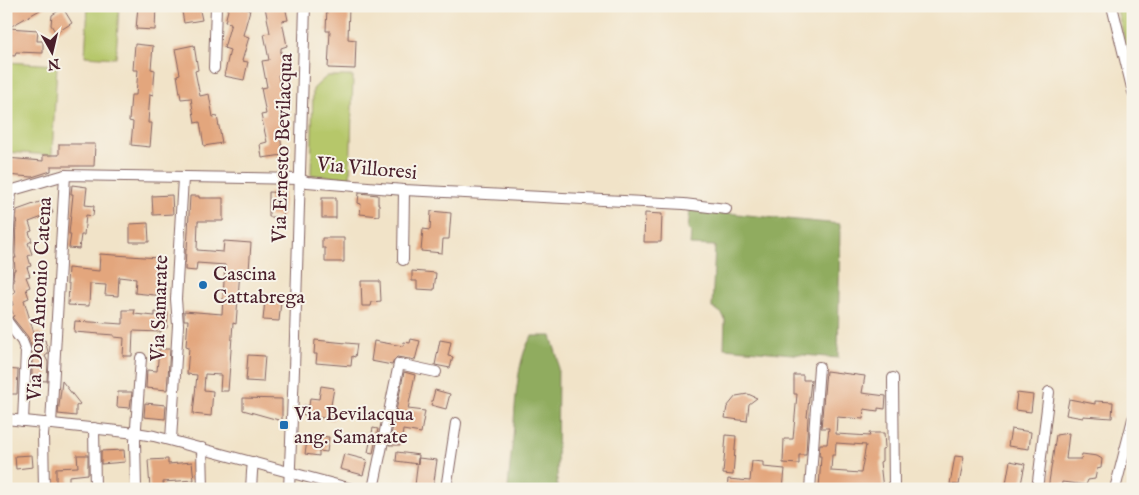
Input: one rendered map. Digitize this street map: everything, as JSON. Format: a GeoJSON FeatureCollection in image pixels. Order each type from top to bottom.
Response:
{"type":"FeatureCollection","features":[{"type":"Feature","properties":{"kind":"street"},"geometry":{"type":"LineString","coordinates":[[214,68],[216,6]]}},
{"type":"Feature","properties":{"kind":"street","name":"Via Ernesto Bevilacqua"},"geometry":{"type":"LineString","coordinates":[[289,489],[305,6]]}},
{"type":"Feature","properties":{"kind":"street"},"geometry":{"type":"LineString","coordinates":[[1112,6],[1133,92]]}},
{"type":"Feature","properties":{"kind":"street","name":"Via Villoresi"},"geometry":{"type":"LineString","coordinates":[[9,192],[65,175],[300,179],[307,182],[404,190],[684,204],[726,209]]}},
{"type":"Feature","properties":{"kind":"street","name":"Via Don Antonio Catena"},"geometry":{"type":"LineString","coordinates":[[44,489],[43,435],[48,423],[65,175]]}},
{"type":"Feature","properties":{"kind":"street","name":"Via Samarate"},"geometry":{"type":"LineString","coordinates":[[171,440],[178,326],[176,299],[183,178]]}},
{"type":"Feature","properties":{"kind":"street"},"geometry":{"type":"LineString","coordinates":[[403,260],[404,190]]}},
{"type":"Feature","properties":{"kind":"street"},"geometry":{"type":"LineString","coordinates":[[6,288],[9,192]]}},
{"type":"Feature","properties":{"kind":"street"},"geometry":{"type":"LineString","coordinates":[[6,320],[22,342],[26,351],[23,421]]}},
{"type":"Feature","properties":{"kind":"street","name":"Via Samarate"},"geometry":{"type":"LineString","coordinates":[[136,489],[135,441],[141,358]]}},
{"type":"Feature","properties":{"kind":"street"},"geometry":{"type":"LineString","coordinates":[[373,489],[399,364],[436,372]]}},
{"type":"Feature","properties":{"kind":"street"},"geometry":{"type":"LineString","coordinates":[[810,489],[819,367]]}},
{"type":"Feature","properties":{"kind":"street"},"geometry":{"type":"LineString","coordinates":[[893,378],[894,489]]}},
{"type":"Feature","properties":{"kind":"street"},"geometry":{"type":"LineString","coordinates":[[1037,489],[1049,392]]}},
{"type":"Feature","properties":{"kind":"street"},"geometry":{"type":"LineString","coordinates":[[1115,489],[1133,418]]}},
{"type":"Feature","properties":{"kind":"street"},"geometry":{"type":"LineString","coordinates":[[6,419],[136,433],[171,440],[289,471],[334,486],[352,489]]}},
{"type":"Feature","properties":{"kind":"street"},"geometry":{"type":"LineString","coordinates":[[446,489],[456,424]]}},
{"type":"Feature","properties":{"kind":"street"},"geometry":{"type":"LineString","coordinates":[[94,428],[95,489]]}},
{"type":"Feature","properties":{"kind":"street"},"geometry":{"type":"LineString","coordinates":[[202,448],[203,489]]}},
{"type":"Feature","properties":{"kind":"street"},"geometry":{"type":"LineString","coordinates":[[251,489],[254,462]]}},
{"type":"Feature","properties":{"kind":"green space"},"geometry":{"type":"Polygon","coordinates":[[[88,6],[119,6],[116,58],[85,56],[88,6]]]}},
{"type":"Feature","properties":{"kind":"green space"},"geometry":{"type":"Polygon","coordinates":[[[1116,6],[1133,6],[1133,73],[1116,6]]]}},
{"type":"Feature","properties":{"kind":"green space"},"geometry":{"type":"Polygon","coordinates":[[[6,62],[57,65],[52,155],[6,152],[6,62]]]}},
{"type":"Feature","properties":{"kind":"green space"},"geometry":{"type":"Polygon","coordinates":[[[327,76],[353,76],[350,178],[311,175],[313,89],[327,76]]]}},
{"type":"Feature","properties":{"kind":"green space"},"geometry":{"type":"Polygon","coordinates":[[[690,209],[840,224],[838,358],[724,348],[725,320],[720,313],[712,308],[715,246],[690,245],[691,231],[688,230],[690,209]]]}},
{"type":"Feature","properties":{"kind":"green space"},"geometry":{"type":"Polygon","coordinates":[[[532,336],[551,336],[558,359],[557,489],[508,489],[519,371],[532,336]]]}},
{"type":"Feature","properties":{"kind":"building"},"geometry":{"type":"Polygon","coordinates":[[[6,6],[47,6],[8,28],[38,30],[37,41],[43,41],[43,53],[16,52],[15,56],[6,55],[6,6]]]}},
{"type":"Feature","properties":{"kind":"building"},"geometry":{"type":"Polygon","coordinates":[[[138,6],[156,6],[155,30],[136,29],[138,6]]]}},
{"type":"Feature","properties":{"kind":"building"},"geometry":{"type":"Polygon","coordinates":[[[181,6],[199,6],[202,20],[184,23],[181,6]]]}},
{"type":"Feature","properties":{"kind":"building"},"geometry":{"type":"Polygon","coordinates":[[[229,6],[250,10],[243,35],[249,37],[242,61],[248,62],[244,80],[224,76],[230,50],[224,48],[231,23],[225,22],[229,6]]]}},
{"type":"Feature","properties":{"kind":"building"},"geometry":{"type":"Polygon","coordinates":[[[285,6],[288,20],[282,21],[287,46],[281,48],[280,52],[285,74],[278,75],[283,101],[279,102],[284,128],[279,129],[283,155],[262,158],[260,144],[267,142],[261,115],[266,114],[261,88],[267,87],[262,61],[269,60],[264,34],[270,33],[265,7],[285,6]]]}},
{"type":"Feature","properties":{"kind":"building"},"geometry":{"type":"Polygon","coordinates":[[[327,6],[349,6],[348,39],[356,40],[355,69],[328,68],[330,31],[326,31],[327,6]]]}},
{"type":"Feature","properties":{"kind":"building"},"geometry":{"type":"Polygon","coordinates":[[[63,8],[72,23],[56,33],[51,25],[52,15],[63,8]]]}},
{"type":"Feature","properties":{"kind":"building"},"geometry":{"type":"Polygon","coordinates":[[[135,44],[153,46],[151,69],[155,70],[153,95],[150,94],[148,123],[152,123],[150,147],[131,145],[133,122],[129,121],[131,95],[136,95],[138,70],[133,70],[135,44]]]}},
{"type":"Feature","properties":{"kind":"building"},"geometry":{"type":"Polygon","coordinates":[[[194,45],[198,70],[195,71],[200,96],[209,94],[213,117],[217,116],[222,143],[204,146],[200,122],[195,123],[191,98],[181,99],[177,75],[180,74],[175,49],[194,45]]]}},
{"type":"Feature","properties":{"kind":"building"},"geometry":{"type":"Polygon","coordinates":[[[59,144],[95,144],[94,166],[51,166],[51,171],[32,177],[6,175],[6,158],[43,161],[43,155],[59,155],[59,144]]]}},
{"type":"Feature","properties":{"kind":"building"},"geometry":{"type":"Polygon","coordinates":[[[72,185],[87,187],[85,205],[94,206],[93,216],[86,215],[84,235],[81,235],[79,249],[69,248],[72,185]]]}},
{"type":"Feature","properties":{"kind":"building"},"geometry":{"type":"Polygon","coordinates":[[[269,192],[284,193],[283,217],[269,217],[269,192]]]}},
{"type":"Feature","properties":{"kind":"building"},"geometry":{"type":"Polygon","coordinates":[[[359,193],[378,195],[379,216],[360,214],[359,193]]]}},
{"type":"Feature","properties":{"kind":"building"},"geometry":{"type":"Polygon","coordinates":[[[172,195],[173,214],[153,215],[152,196],[172,195]]]}},
{"type":"Feature","properties":{"kind":"building"},"geometry":{"type":"Polygon","coordinates":[[[190,196],[223,198],[223,221],[198,221],[197,250],[223,252],[224,241],[251,243],[249,271],[240,271],[236,324],[233,323],[228,391],[220,391],[221,375],[205,374],[204,390],[213,391],[211,416],[193,414],[197,375],[187,374],[189,347],[186,346],[188,320],[184,320],[184,311],[222,314],[225,265],[197,263],[196,271],[185,270],[190,196]]]}},
{"type":"Feature","properties":{"kind":"building"},"geometry":{"type":"Polygon","coordinates":[[[322,198],[336,198],[336,218],[322,218],[322,198]]]}},
{"type":"Feature","properties":{"kind":"building"},"geometry":{"type":"Polygon","coordinates":[[[48,199],[53,213],[29,222],[32,231],[29,232],[32,241],[28,243],[32,254],[28,256],[31,266],[27,267],[30,276],[26,277],[30,287],[26,289],[29,298],[24,300],[34,333],[40,332],[42,341],[45,340],[48,352],[45,356],[48,362],[47,381],[32,380],[32,348],[28,337],[12,317],[14,316],[10,306],[13,305],[10,294],[15,292],[13,277],[15,270],[14,258],[16,258],[17,210],[48,199]]]}},
{"type":"Feature","properties":{"kind":"building"},"geometry":{"type":"Polygon","coordinates":[[[431,211],[451,213],[449,239],[443,239],[442,253],[421,251],[423,229],[430,230],[431,211]]]}},
{"type":"Feature","properties":{"kind":"building"},"geometry":{"type":"Polygon","coordinates":[[[645,213],[662,214],[661,242],[644,242],[645,213]]]}},
{"type":"Feature","properties":{"kind":"building"},"geometry":{"type":"Polygon","coordinates":[[[148,223],[149,242],[130,242],[130,224],[148,223]]]}},
{"type":"Feature","properties":{"kind":"building"},"geometry":{"type":"Polygon","coordinates":[[[322,238],[344,238],[344,262],[325,262],[325,248],[322,248],[322,238]]]}},
{"type":"Feature","properties":{"kind":"building"},"geometry":{"type":"Polygon","coordinates":[[[100,254],[159,258],[157,281],[165,282],[164,296],[135,293],[136,279],[119,277],[118,296],[105,295],[106,285],[90,284],[89,306],[68,305],[68,268],[99,271],[100,254]]]}},
{"type":"Feature","properties":{"kind":"building"},"geometry":{"type":"Polygon","coordinates":[[[412,271],[436,273],[434,290],[417,289],[417,281],[412,281],[412,271]]]}},
{"type":"Feature","properties":{"kind":"building"},"geometry":{"type":"Polygon","coordinates":[[[361,281],[380,281],[381,301],[372,302],[371,306],[362,306],[361,281]]]}},
{"type":"Feature","properties":{"kind":"building"},"geometry":{"type":"Polygon","coordinates":[[[265,300],[281,301],[279,321],[263,320],[265,300]]]}},
{"type":"Feature","properties":{"kind":"building"},"geometry":{"type":"Polygon","coordinates":[[[123,310],[135,310],[134,314],[155,316],[155,312],[168,313],[167,328],[161,328],[161,332],[133,331],[132,356],[123,356],[124,338],[114,337],[114,335],[74,332],[75,321],[123,324],[123,310]]]}},
{"type":"Feature","properties":{"kind":"building"},"geometry":{"type":"Polygon","coordinates":[[[411,339],[420,341],[415,360],[397,357],[392,365],[371,361],[374,341],[403,346],[404,342],[410,343],[411,339]]]}},
{"type":"Feature","properties":{"kind":"building"},"geometry":{"type":"Polygon","coordinates":[[[315,340],[357,344],[355,357],[352,356],[351,366],[316,363],[317,354],[314,354],[315,340]]]}},
{"type":"Feature","properties":{"kind":"building"},"geometry":{"type":"Polygon","coordinates":[[[440,340],[451,342],[448,356],[453,357],[450,368],[435,365],[440,340]]]}},
{"type":"Feature","properties":{"kind":"building"},"geometry":{"type":"Polygon","coordinates":[[[159,349],[170,349],[167,390],[146,388],[147,370],[157,371],[159,349]]]}},
{"type":"Feature","properties":{"kind":"building"},"geometry":{"type":"Polygon","coordinates":[[[248,355],[265,356],[263,382],[246,381],[248,355]]]}},
{"type":"Feature","properties":{"kind":"building"},"geometry":{"type":"Polygon","coordinates":[[[6,369],[18,370],[17,394],[6,394],[6,369]]]}},
{"type":"Feature","properties":{"kind":"building"},"geometry":{"type":"Polygon","coordinates":[[[826,371],[865,376],[862,393],[886,396],[885,409],[878,408],[878,411],[864,409],[863,419],[837,417],[836,434],[870,436],[869,433],[884,433],[885,448],[882,449],[882,461],[880,462],[883,489],[819,489],[820,444],[827,444],[829,428],[821,428],[826,371]],[[836,443],[835,455],[832,455],[831,471],[861,473],[866,445],[836,443]]]}},
{"type":"Feature","properties":{"kind":"building"},"geometry":{"type":"Polygon","coordinates":[[[404,372],[415,375],[408,409],[425,411],[421,433],[403,430],[401,445],[389,445],[404,372]]]}},
{"type":"Feature","properties":{"kind":"building"},"geometry":{"type":"Polygon","coordinates":[[[794,375],[803,375],[803,380],[811,380],[807,417],[806,455],[799,455],[799,464],[783,463],[784,439],[793,439],[797,394],[794,394],[794,375]]]}},
{"type":"Feature","properties":{"kind":"building"},"geometry":{"type":"Polygon","coordinates":[[[62,381],[80,404],[76,406],[76,416],[58,414],[62,381]]]}},
{"type":"Feature","properties":{"kind":"building"},"geometry":{"type":"Polygon","coordinates":[[[321,386],[334,388],[330,411],[334,411],[333,420],[302,414],[304,405],[309,406],[310,398],[319,399],[321,386]]]}},
{"type":"Feature","properties":{"kind":"building"},"geometry":{"type":"Polygon","coordinates":[[[435,390],[450,394],[446,409],[431,405],[435,390]]]}},
{"type":"Feature","properties":{"kind":"building"},"geometry":{"type":"Polygon","coordinates":[[[118,392],[132,392],[130,408],[117,407],[118,392]]]}},
{"type":"Feature","properties":{"kind":"building"},"geometry":{"type":"Polygon","coordinates":[[[1017,393],[1033,395],[1031,412],[1015,410],[1017,393]]]}},
{"type":"Feature","properties":{"kind":"building"},"geometry":{"type":"Polygon","coordinates":[[[748,394],[757,398],[749,404],[747,421],[725,418],[727,407],[736,396],[748,394]]]}},
{"type":"Feature","properties":{"kind":"building"},"geometry":{"type":"Polygon","coordinates":[[[243,398],[282,399],[282,421],[243,410],[243,398]]]}},
{"type":"Feature","properties":{"kind":"building"},"geometry":{"type":"Polygon","coordinates":[[[1069,399],[1095,404],[1095,401],[1113,402],[1112,418],[1083,416],[1083,418],[1066,415],[1069,399]]]}},
{"type":"Feature","properties":{"kind":"building"},"geometry":{"type":"Polygon","coordinates":[[[145,403],[166,405],[165,419],[144,417],[145,403]]]}},
{"type":"Feature","properties":{"kind":"building"},"geometry":{"type":"Polygon","coordinates":[[[373,428],[378,429],[373,453],[368,452],[373,428]]]}},
{"type":"Feature","properties":{"kind":"building"},"geometry":{"type":"Polygon","coordinates":[[[1011,429],[1031,432],[1029,449],[1008,446],[1011,429]]]}},
{"type":"Feature","properties":{"kind":"building"},"geometry":{"type":"Polygon","coordinates":[[[1069,433],[1066,459],[1081,459],[1082,454],[1097,456],[1102,459],[1101,468],[1097,469],[1095,479],[1088,480],[1086,485],[1062,482],[1061,489],[1048,489],[1056,435],[1069,433]]]}},
{"type":"Feature","properties":{"kind":"building"},"geometry":{"type":"Polygon","coordinates":[[[308,435],[329,437],[327,452],[319,451],[319,456],[305,454],[308,435]]]}},
{"type":"Feature","properties":{"kind":"building"},"geometry":{"type":"Polygon","coordinates":[[[726,435],[736,436],[733,475],[723,474],[726,435]]]}},
{"type":"Feature","properties":{"kind":"building"},"geometry":{"type":"Polygon","coordinates":[[[124,450],[125,462],[101,464],[101,451],[124,450]]]}},
{"type":"Feature","properties":{"kind":"building"},"geometry":{"type":"Polygon","coordinates":[[[397,452],[419,455],[418,464],[396,461],[397,452]]]}},
{"type":"Feature","properties":{"kind":"building"},"geometry":{"type":"Polygon","coordinates":[[[344,454],[367,460],[363,475],[340,469],[344,454]]]}},
{"type":"Feature","properties":{"kind":"building"},"geometry":{"type":"Polygon","coordinates":[[[32,455],[33,467],[16,469],[15,456],[32,455]]]}},
{"type":"Feature","properties":{"kind":"building"},"geometry":{"type":"Polygon","coordinates":[[[77,455],[88,455],[88,474],[69,476],[69,489],[56,489],[56,468],[78,467],[77,455]]]}},
{"type":"Feature","properties":{"kind":"building"},"geometry":{"type":"Polygon","coordinates":[[[955,456],[964,457],[959,485],[950,484],[955,456]]]}},
{"type":"Feature","properties":{"kind":"building"},"geometry":{"type":"Polygon","coordinates":[[[418,458],[437,460],[433,488],[415,486],[418,458]]]}},
{"type":"Feature","properties":{"kind":"building"},"geometry":{"type":"Polygon","coordinates":[[[168,459],[168,464],[192,462],[194,480],[163,482],[164,489],[150,489],[148,460],[168,459]]]}},
{"type":"Feature","properties":{"kind":"building"},"geometry":{"type":"Polygon","coordinates":[[[752,461],[763,462],[763,467],[785,469],[783,489],[727,489],[728,479],[750,481],[752,461]]]}},
{"type":"Feature","properties":{"kind":"building"},"geometry":{"type":"Polygon","coordinates":[[[1010,461],[1025,464],[1020,489],[1005,489],[1010,461]]]}},
{"type":"Feature","properties":{"kind":"place","name":"Cascina Cattabrega"},"geometry":{"type":"Point","coordinates":[203,285]}},
{"type":"Feature","properties":{"kind":"place","name":"Via Bevilacqua ang. Samarate"},"geometry":{"type":"Point","coordinates":[284,425]}}]}
